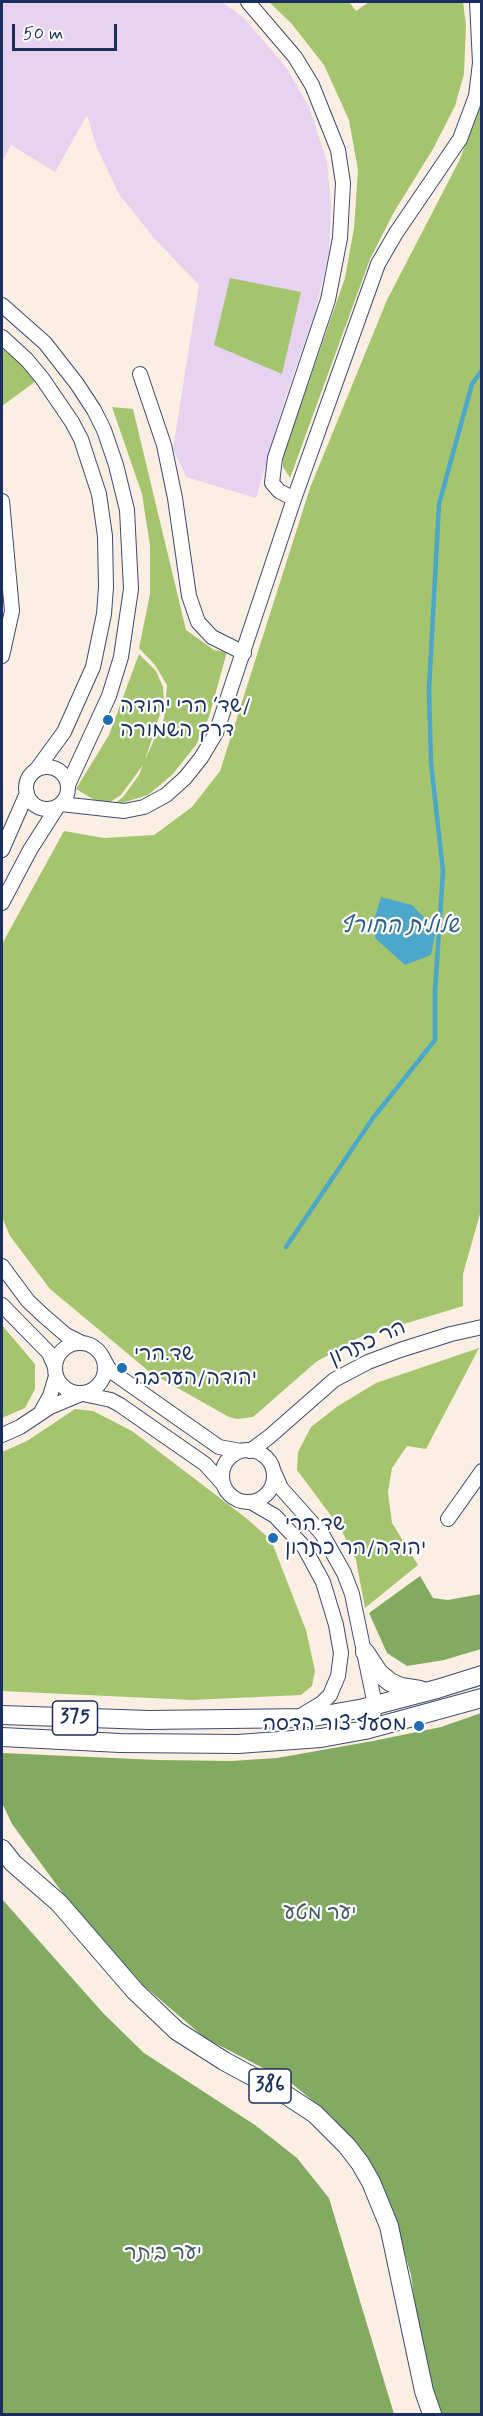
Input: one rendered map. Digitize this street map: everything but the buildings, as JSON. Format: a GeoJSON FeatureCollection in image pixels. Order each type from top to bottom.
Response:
{"type":"FeatureCollection","features":[{"type":"Feature","properties":{"kind":"main road"},"geometry":{"type":"LineString","coordinates":[[365,1652],[379,1673],[390,1682],[412,1690],[437,1689]]}},
{"type":"Feature","properties":{"kind":"main road","name":"375"},"geometry":{"type":"LineString","coordinates":[[2,1715],[149,1720],[291,1719],[342,1713],[482,1675]]}},
{"type":"Feature","properties":{"kind":"main road","name":"375"},"geometry":{"type":"LineString","coordinates":[[2,1737],[120,1743],[238,1744],[321,1738],[364,1730],[482,1698]]}},
{"type":"Feature","properties":{"kind":"main road","name":"386"},"geometry":{"type":"LineString","coordinates":[[2,1843],[7,1856],[59,1903],[135,1991],[177,2031],[224,2061],[283,2092],[315,2115],[347,2146],[360,2163],[372,2182],[390,2226],[424,2391],[432,2415]]}},
{"type":"Feature","properties":{"kind":"street"},"geometry":{"type":"LineString","coordinates":[[248,2],[288,48],[312,85],[338,150],[343,183],[340,238],[328,300],[274,458],[272,483],[279,491],[294,499]]}},
{"type":"Feature","properties":{"kind":"street"},"geometry":{"type":"LineString","coordinates":[[27,793],[39,807],[52,808],[60,805],[124,811],[144,807],[166,795],[185,778],[201,758],[216,733],[294,499],[378,264],[396,233],[460,139],[476,96],[480,63],[477,2]]}},
{"type":"Feature","properties":{"kind":"street"},"geometry":{"type":"LineString","coordinates":[[2,305],[45,343],[88,401],[104,430],[121,481],[127,510],[131,589],[126,633],[109,696],[68,787]]}},
{"type":"Feature","properties":{"kind":"street"},"geometry":{"type":"LineString","coordinates":[[2,337],[27,360],[42,378],[72,422],[81,440],[99,494],[105,536],[105,606],[93,666],[64,732],[28,780],[27,793],[2,850]]}},
{"type":"Feature","properties":{"kind":"street"},"geometry":{"type":"LineString","coordinates":[[140,374],[164,445],[175,498],[189,596],[198,622],[212,637],[244,653]]}},
{"type":"Feature","properties":{"kind":"street"},"geometry":{"type":"LineString","coordinates":[[2,501],[12,611],[2,656]]}},
{"type":"Feature","properties":{"kind":"street"},"geometry":{"type":"LineString","coordinates":[[2,903],[30,849],[68,794],[66,778],[57,769],[50,767],[37,769]]}},
{"type":"Feature","properties":{"kind":"street"},"geometry":{"type":"LineString","coordinates":[[68,787],[76,796],[96,807]]}},
{"type":"Feature","properties":{"kind":"street"},"geometry":{"type":"LineString","coordinates":[[2,1266],[28,1301],[66,1335],[90,1345],[102,1356],[109,1369],[115,1374],[219,1447],[258,1452],[272,1468],[281,1488],[322,1534],[352,1594],[375,1705],[373,1716],[364,1730]]}},
{"type":"Feature","properties":{"kind":"street"},"geometry":{"type":"LineString","coordinates":[[2,1305],[49,1353],[55,1371],[66,1389],[99,1396],[120,1405],[205,1464],[234,1498],[251,1502],[275,1516],[304,1547],[323,1582],[339,1642],[341,1664],[330,1695],[314,1709],[291,1719]]}},
{"type":"Feature","properties":{"kind":"street","name":"הר כתרון"},"geometry":{"type":"LineString","coordinates":[[245,1451],[285,1423],[334,1380],[368,1362],[450,1334],[482,1327]]}},
{"type":"Feature","properties":{"kind":"street"},"geometry":{"type":"LineString","coordinates":[[40,1414],[50,1396],[62,1351],[73,1344],[82,1343]]}},
{"type":"Feature","properties":{"kind":"street"},"geometry":{"type":"LineString","coordinates":[[2,1435],[20,1427],[50,1407],[97,1388],[102,1381],[105,1364],[102,1356]]}},
{"type":"Feature","properties":{"kind":"street","name":"הר כתרון"},"geometry":{"type":"LineString","coordinates":[[272,1468],[277,1436],[285,1423]]}},
{"type":"Feature","properties":{"kind":"street"},"geometry":{"type":"LineString","coordinates":[[223,1484],[224,1466],[229,1459],[245,1451]]}},
{"type":"Feature","properties":{"kind":"street"},"geometry":{"type":"LineString","coordinates":[[251,1502],[265,1496],[271,1489],[272,1468]]}},
{"type":"Feature","properties":{"kind":"street"},"geometry":{"type":"LineString","coordinates":[[448,1519],[482,1471]]}},
{"type":"Feature","properties":{"kind":"shaded area"},"geometry":{"type":"Polygon","coordinates":[[[2,2],[222,2],[245,19],[286,67],[309,107],[327,161],[331,205],[329,252],[315,313],[285,399],[256,498],[186,477],[173,449],[199,285],[153,237],[119,194],[97,148],[87,115],[55,172],[11,145],[2,162],[2,2]]]}},
{"type":"Feature","properties":{"kind":"green space"},"geometry":{"type":"Polygon","coordinates":[[[269,2],[349,2],[356,11],[369,2],[463,2],[466,25],[464,74],[455,106],[433,149],[394,212],[370,259],[290,478],[283,467],[283,456],[345,278],[354,228],[358,170],[349,120],[324,65],[291,23],[269,2]]]}},
{"type":"Feature","properties":{"kind":"green space"},"geometry":{"type":"Polygon","coordinates":[[[481,104],[482,1207],[463,1274],[463,1306],[358,1338],[316,1362],[253,1417],[238,1419],[229,1417],[151,1373],[50,1289],[10,1236],[2,1217],[2,944],[64,831],[104,838],[154,835],[192,807],[220,771],[310,488],[387,300],[459,161],[481,104]]]}},
{"type":"Feature","properties":{"kind":"green space"},"geometry":{"type":"Polygon","coordinates":[[[230,278],[301,292],[282,374],[214,345],[230,278]]]}},
{"type":"Feature","properties":{"kind":"green space"},"geometry":{"type":"Polygon","coordinates":[[[2,345],[36,381],[2,406],[2,345]]]}},
{"type":"Feature","properties":{"kind":"green space"},"geometry":{"type":"Polygon","coordinates":[[[112,407],[133,409],[186,630],[214,650],[227,652],[209,717],[196,745],[172,775],[148,795],[112,806],[123,797],[139,775],[143,765],[121,795],[110,802],[98,802],[76,789],[109,735],[139,654],[156,671],[163,687],[164,702],[145,760],[164,718],[167,685],[155,665],[139,648],[150,594],[150,546],[142,494],[112,407]]]}},
{"type":"Feature","properties":{"kind":"green space"},"geometry":{"type":"Polygon","coordinates":[[[2,1325],[35,1364],[35,1389],[25,1408],[2,1418],[2,1325]]]}},
{"type":"Feature","properties":{"kind":"green space"},"geometry":{"type":"Polygon","coordinates":[[[479,1348],[426,1449],[407,1446],[392,1468],[388,1492],[392,1523],[418,1565],[365,1608],[356,1560],[341,1529],[297,1470],[298,1452],[311,1427],[338,1406],[376,1383],[479,1348]]]}},
{"type":"Feature","properties":{"kind":"green space"},"geometry":{"type":"Polygon","coordinates":[[[75,1409],[93,1411],[132,1431],[246,1518],[271,1540],[306,1630],[315,1671],[312,1686],[301,1695],[192,1700],[2,1691],[2,1452],[27,1441],[75,1409]]]}},
{"type":"Feature","properties":{"kind":"green space"},"geometry":{"type":"Polygon","coordinates":[[[420,1576],[433,1598],[448,1600],[481,1594],[481,1649],[444,1660],[407,1666],[387,1653],[369,1613],[420,1576]]]}},
{"type":"Feature","properties":{"kind":"green space","name":"יער מטע"},"geometry":{"type":"Polygon","coordinates":[[[481,1713],[481,2414],[438,2414],[423,2367],[411,2275],[395,2220],[375,2171],[331,2116],[290,2082],[205,2038],[143,1985],[67,1899],[12,1824],[2,1803],[2,1753],[157,1760],[231,1761],[277,1758],[441,1727],[481,1713]]]}},
{"type":"Feature","properties":{"kind":"green space","name":"יער ביתר"},"geometry":{"type":"Polygon","coordinates":[[[2,1899],[103,2013],[144,2053],[255,2125],[297,2158],[329,2198],[394,2414],[2,2414],[2,1899]]]}},
{"type":"Feature","properties":{"kind":"water","name":"שלולית החורף"},"geometry":{"type":"Polygon","coordinates":[[[381,897],[412,905],[436,930],[431,955],[405,965],[376,939],[372,927],[381,897]]]}},
{"type":"Feature","properties":{"kind":"waterway"},"geometry":{"type":"LineString","coordinates":[[286,1247],[373,1118],[435,1040],[435,991],[443,871],[431,763],[429,689],[439,504],[472,384],[482,370]]}},
{"type":"Feature","properties":{"kind":"place","name":"שד׳ הרי יהודה/ דרך השמורה"},"geometry":{"type":"Point","coordinates":[108,720]}},
{"type":"Feature","properties":{"kind":"place","name":"שד.הרי יהודה/הערבה"},"geometry":{"type":"Point","coordinates":[122,1368]}},
{"type":"Feature","properties":{"kind":"place","name":"שד.הרי יהודה/הר כתרון"},"geometry":{"type":"Point","coordinates":[273,1538]}},
{"type":"Feature","properties":{"kind":"place","name":"מסעף צור הדסה"},"geometry":{"type":"Point","coordinates":[419,1726]}}]}
